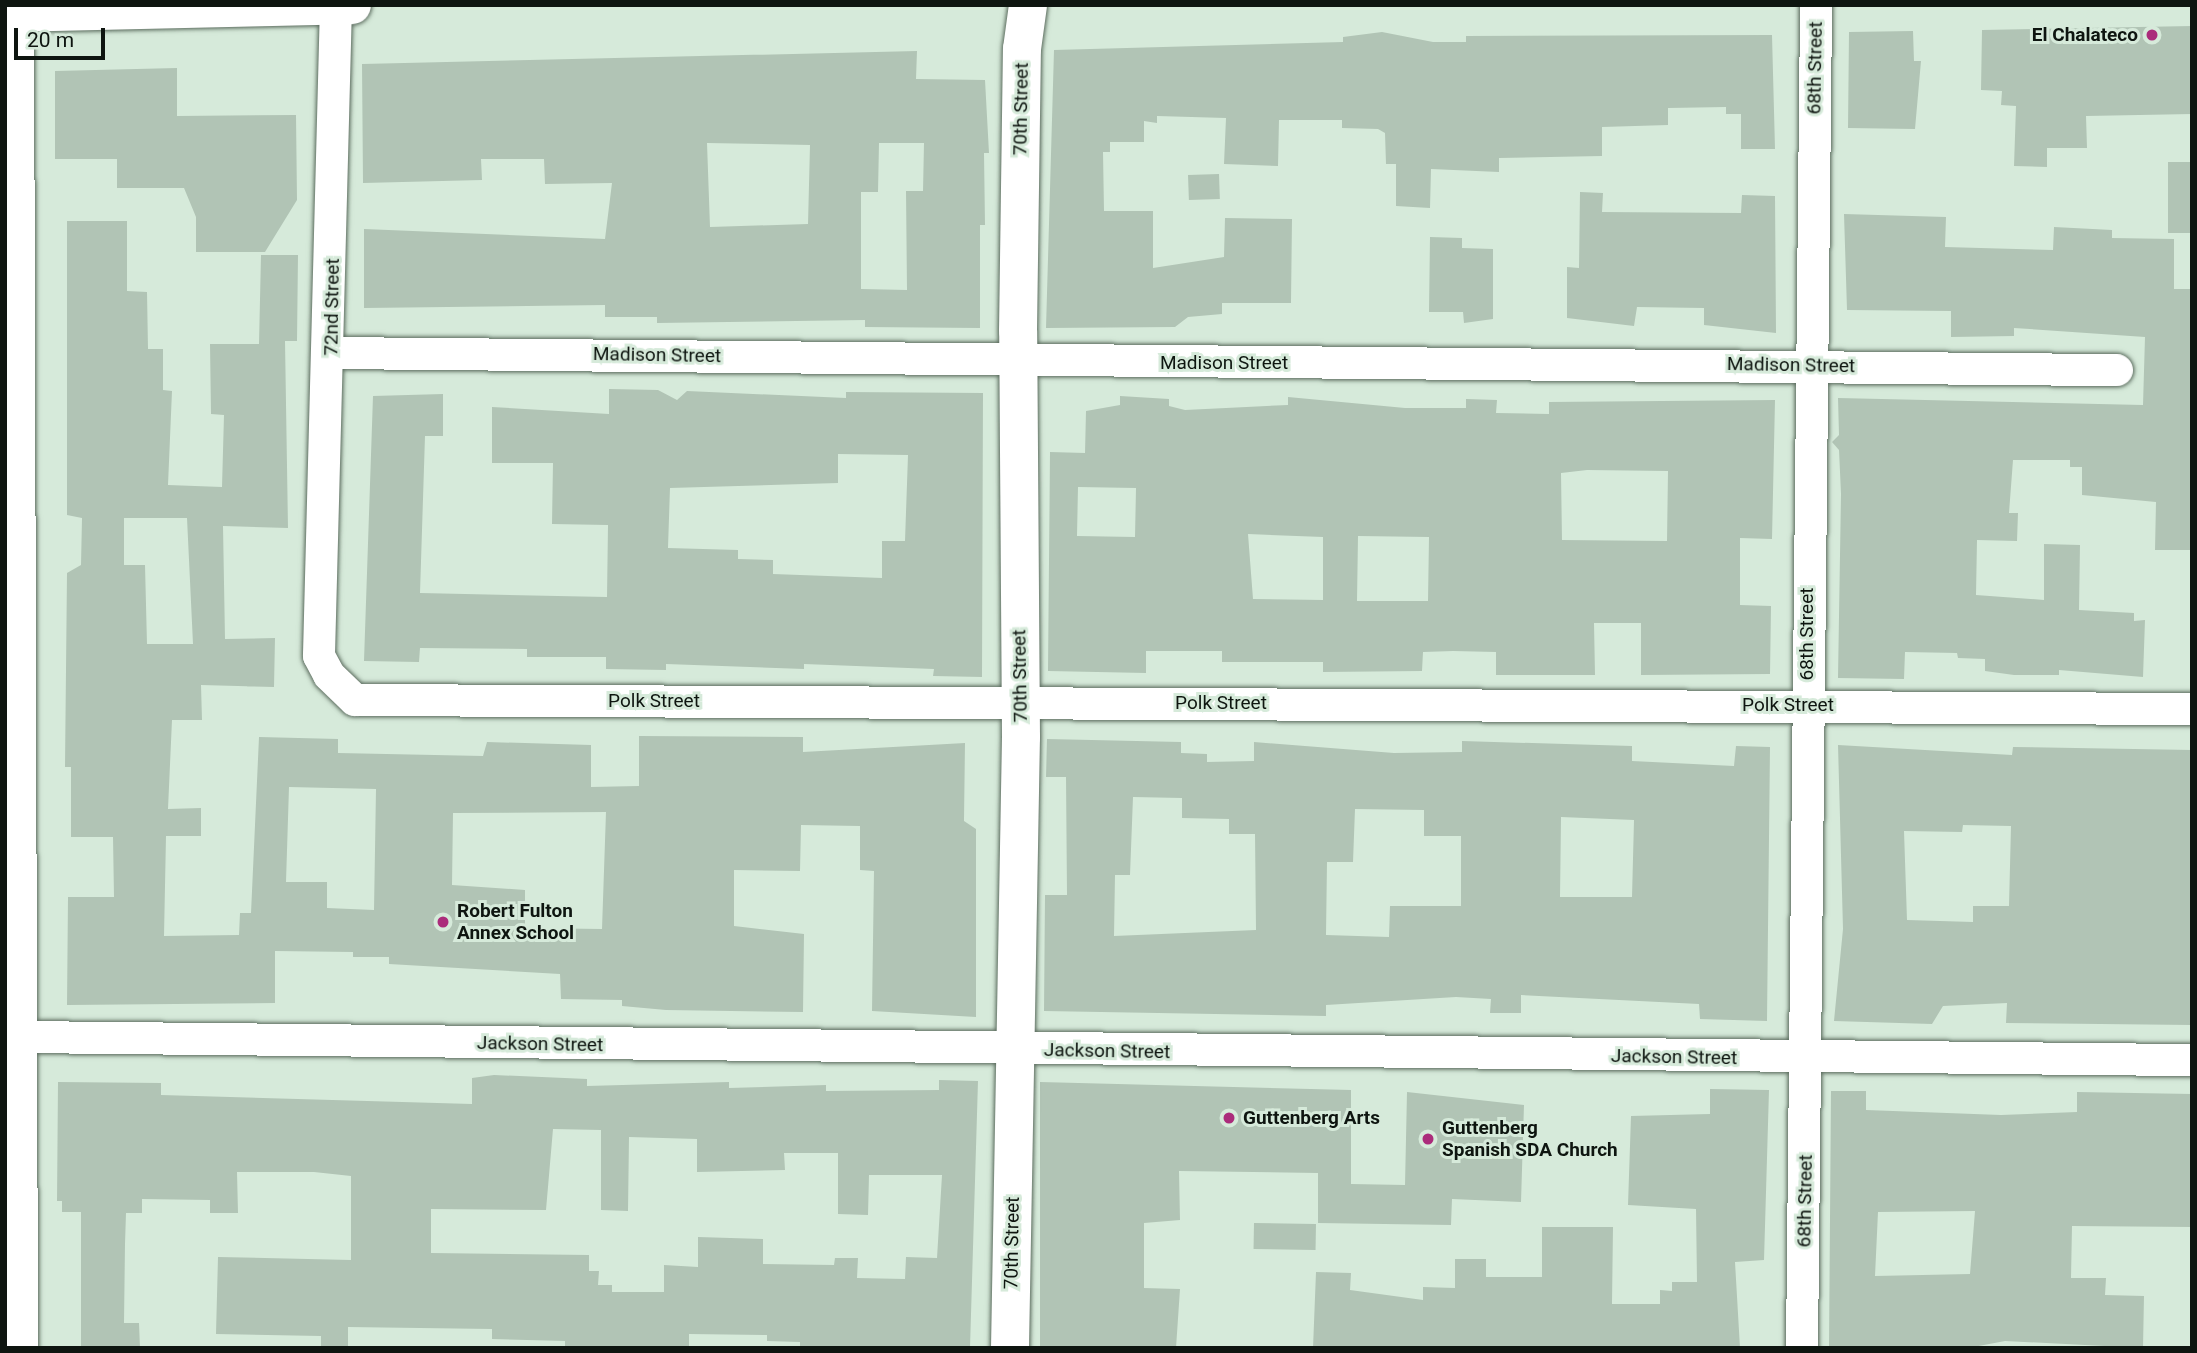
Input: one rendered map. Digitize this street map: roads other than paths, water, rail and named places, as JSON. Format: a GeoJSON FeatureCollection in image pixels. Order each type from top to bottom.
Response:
{"type":"FeatureCollection","features":[{"type":"Feature","properties":{"kind":"street","name":"72nd Street"},"geometry":{"type":"LineString","coordinates":[[323,608],[332,353],[336,5]]}},
{"type":"Feature","properties":{"kind":"street"},"geometry":{"type":"LineString","coordinates":[[22,1348],[14,10],[352,5]]}},
{"type":"Feature","properties":{"kind":"street","name":"70th Street"},"geometry":{"type":"LineString","coordinates":[[1010,1348],[1017,1051],[1020,702],[1017,361],[1022,49],[1028,5]]}},
{"type":"Feature","properties":{"kind":"street","name":"68th Street"},"geometry":{"type":"LineString","coordinates":[[1802,1348],[1808,1058],[1807,705],[1816,5]]}},
{"type":"Feature","properties":{"kind":"street","name":"Madison Street"},"geometry":{"type":"LineString","coordinates":[[332,353],[2117,370]]}},
{"type":"Feature","properties":{"kind":"street","name":"Polk Street"},"geometry":{"type":"LineString","coordinates":[[323,608],[319,656],[329,675],[355,700],[1807,705],[2192,709]]}},
{"type":"Feature","properties":{"kind":"street","name":"Jackson Street"},"geometry":{"type":"LineString","coordinates":[[22,1037],[1017,1051],[2192,1060]]}},
{"type":"Feature","properties":{"kind":"place","name":"El Chalateco"},"geometry":{"type":"Point","coordinates":[2152,35]}},
{"type":"Feature","properties":{"kind":"place","name":"Robert Fulton Annex School"},"geometry":{"type":"Point","coordinates":[443,922]}},
{"type":"Feature","properties":{"kind":"place","name":"Guttenberg Arts"},"geometry":{"type":"Point","coordinates":[1229,1118]}},
{"type":"Feature","properties":{"kind":"place","name":"Guttenberg Spanish SDA Church"},"geometry":{"type":"Point","coordinates":[1428,1139]}}]}
